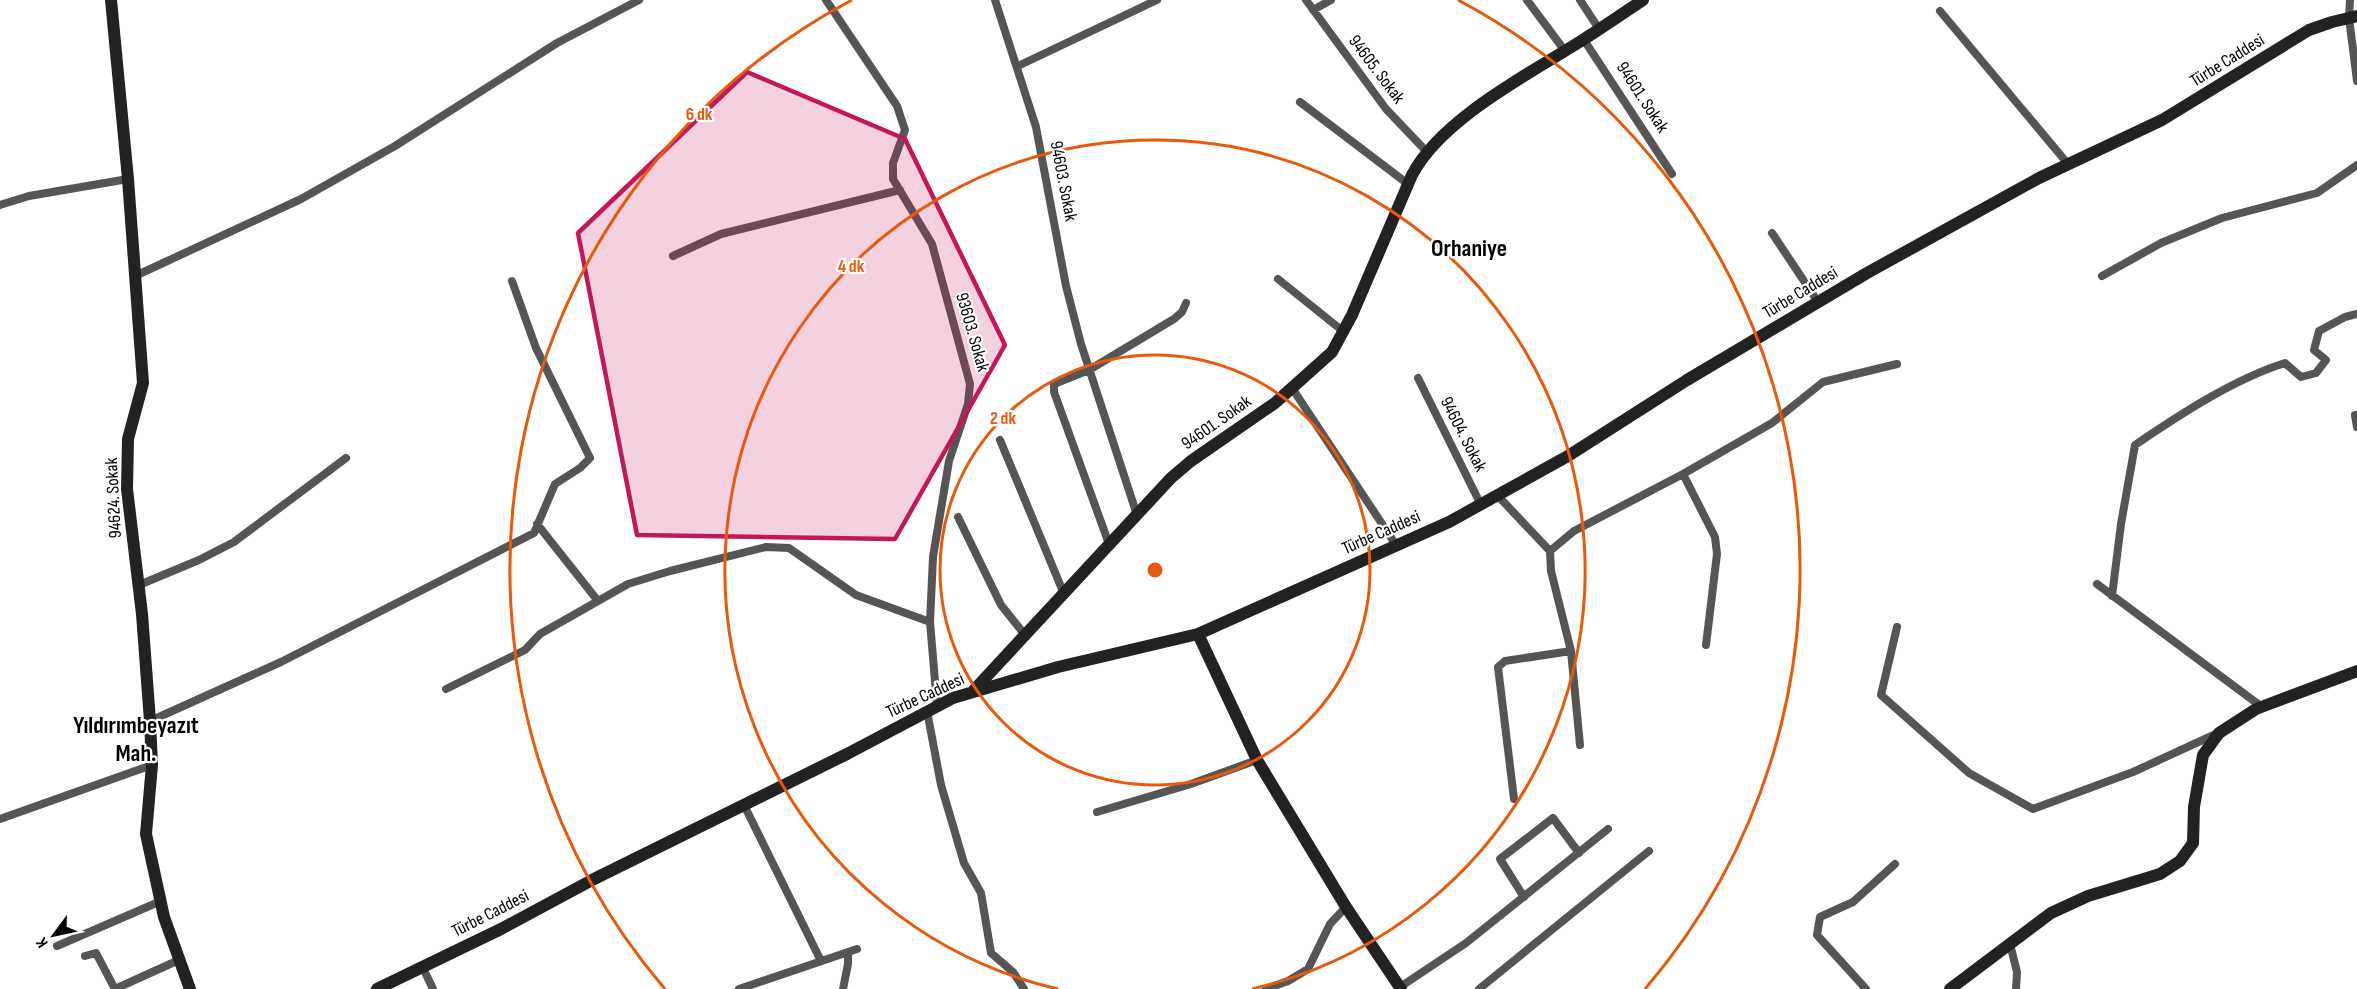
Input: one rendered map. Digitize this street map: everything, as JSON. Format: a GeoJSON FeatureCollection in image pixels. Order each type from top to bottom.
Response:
{"type":"FeatureCollection","features":[{"type":"Feature","properties":{"kind":"street","name":"94624. Sokak"},"geometry":{"type":"LineString","coordinates":[[111,0],[128,179],[143,383],[128,439],[127,489],[139,585],[150,721],[152,765],[146,834],[164,917],[190,989]]}},
{"type":"Feature","properties":{"kind":"street"},"geometry":{"type":"LineString","coordinates":[[135,276],[300,199],[396,146],[557,43],[639,0]]}},
{"type":"Feature","properties":{"kind":"street","name":"93603. Sokak"},"geometry":{"type":"LineString","coordinates":[[826,0],[897,106],[903,121],[904,137],[892,170],[900,190],[932,244],[970,384],[968,404],[949,461],[931,576],[932,708],[941,785],[964,863],[981,893],[991,953],[1013,972],[1024,989]]}},
{"type":"Feature","properties":{"kind":"street","name":"94603. Sokak"},"geometry":{"type":"LineString","coordinates":[[995,0],[1018,66],[1042,149],[1066,286],[1089,370],[1137,515]]}},
{"type":"Feature","properties":{"kind":"street"},"geometry":{"type":"LineString","coordinates":[[1018,66],[1157,0]]}},
{"type":"Feature","properties":{"kind":"street","name":"94605. Sokak"},"geometry":{"type":"LineString","coordinates":[[1306,0],[1386,109],[1427,152]]}},
{"type":"Feature","properties":{"kind":"street"},"geometry":{"type":"LineString","coordinates":[[1313,10],[1331,0]]}},
{"type":"Feature","properties":{"kind":"street"},"geometry":{"type":"LineString","coordinates":[[1527,0],[1565,51]]}},
{"type":"Feature","properties":{"kind":"street"},"geometry":{"type":"LineString","coordinates":[[1580,0],[1599,29]]}},
{"type":"Feature","properties":{"kind":"street","name":"94601. Sokak"},"geometry":{"type":"LineString","coordinates":[[974,691],[1180,470],[1255,418],[1332,352],[1344,332],[1408,184],[1427,152],[1444,134],[1492,97],[1643,0]]}},
{"type":"Feature","properties":{"kind":"street"},"geometry":{"type":"LineString","coordinates":[[2350,0],[2357,81]]}},
{"type":"Feature","properties":{"kind":"street"},"geometry":{"type":"LineString","coordinates":[[1940,11],[2068,164]]}},
{"type":"Feature","properties":{"kind":"street","name":"Türbe Caddesi"},"geometry":{"type":"LineString","coordinates":[[376,989],[423,968],[932,708],[974,691],[1058,667],[1198,634],[1449,522],[1568,456],[1818,302],[1999,199],[2162,120],[2309,30],[2353,17]]}},
{"type":"Feature","properties":{"kind":"street","name":"94601. Sokak"},"geometry":{"type":"LineString","coordinates":[[1584,40],[1672,174]]}},
{"type":"Feature","properties":{"kind":"street"},"geometry":{"type":"LineString","coordinates":[[1300,102],[1408,184]]}},
{"type":"Feature","properties":{"kind":"street"},"geometry":{"type":"LineString","coordinates":[[2102,276],[2161,243],[2222,218],[2317,193],[2357,165]]}},
{"type":"Feature","properties":{"kind":"street"},"geometry":{"type":"LineString","coordinates":[[0,205],[29,196],[128,179]]}},
{"type":"Feature","properties":{"kind":"street"},"geometry":{"type":"LineString","coordinates":[[673,256],[721,234],[900,190]]}},
{"type":"Feature","properties":{"kind":"street"},"geometry":{"type":"LineString","coordinates":[[1772,233],[1818,302]]}},
{"type":"Feature","properties":{"kind":"street"},"geometry":{"type":"LineString","coordinates":[[1278,279],[1344,332]]}},
{"type":"Feature","properties":{"kind":"street"},"geometry":{"type":"LineString","coordinates":[[150,721],[281,663],[534,533],[555,484],[580,468],[590,458],[536,348],[512,281]]}},
{"type":"Feature","properties":{"kind":"street"},"geometry":{"type":"LineString","coordinates":[[1109,544],[1053,387],[1057,381],[1089,370],[1179,316],[1186,303]]}},
{"type":"Feature","properties":{"kind":"street"},"geometry":{"type":"LineString","coordinates":[[2112,596],[2121,524],[2135,445],[2165,425],[2259,371],[2285,363],[2301,377],[2316,373],[2326,360],[2314,350],[2319,331],[2345,317],[2357,314]]}},
{"type":"Feature","properties":{"kind":"street"},"geometry":{"type":"LineString","coordinates":[[1550,551],[1574,531],[1683,474],[1772,423],[1823,382],[1897,364]]}},
{"type":"Feature","properties":{"kind":"street","name":"94604. Sokak"},"geometry":{"type":"LineString","coordinates":[[1418,378],[1481,505]]}},
{"type":"Feature","properties":{"kind":"street"},"geometry":{"type":"LineString","coordinates":[[1292,388],[1396,545]]}},
{"type":"Feature","properties":{"kind":"street"},"geometry":{"type":"LineString","coordinates":[[2355,415],[2357,427]]}},
{"type":"Feature","properties":{"kind":"street"},"geometry":{"type":"LineString","coordinates":[[1000,440],[1064,594]]}},
{"type":"Feature","properties":{"kind":"street"},"geometry":{"type":"LineString","coordinates":[[139,585],[234,542],[346,458]]}},
{"type":"Feature","properties":{"kind":"street"},"geometry":{"type":"LineString","coordinates":[[1683,474],[1715,537],[1717,554],[1706,645]]}},
{"type":"Feature","properties":{"kind":"street"},"geometry":{"type":"LineString","coordinates":[[1497,496],[1550,551],[1551,571],[1571,651],[1580,746]]}},
{"type":"Feature","properties":{"kind":"street"},"geometry":{"type":"LineString","coordinates":[[957,517],[1001,605],[1025,635]]}},
{"type":"Feature","properties":{"kind":"street"},"geometry":{"type":"LineString","coordinates":[[537,524],[598,601]]}},
{"type":"Feature","properties":{"kind":"street"},"geometry":{"type":"LineString","coordinates":[[446,689],[525,650],[540,634],[639,581],[766,547],[789,548],[856,595],[930,622]]}},
{"type":"Feature","properties":{"kind":"street"},"geometry":{"type":"LineString","coordinates":[[2097,584],[2262,706]]}},
{"type":"Feature","properties":{"kind":"street"},"geometry":{"type":"LineString","coordinates":[[1897,627],[1881,695],[1969,773],[2032,809],[2133,772],[2219,733],[2262,706],[2357,671]]}},
{"type":"Feature","properties":{"kind":"street"},"geometry":{"type":"LineString","coordinates":[[1198,634],[1257,760],[1346,907],[1401,988],[1466,943],[1608,829]]}},
{"type":"Feature","properties":{"kind":"street"},"geometry":{"type":"LineString","coordinates":[[1514,799],[1498,667],[1505,661],[1571,651]]}},
{"type":"Feature","properties":{"kind":"street"},"geometry":{"type":"LineString","coordinates":[[1950,989],[2050,913],[2088,896],[2160,874],[2180,861],[2193,843],[2194,807],[2203,755],[2219,733]]}},
{"type":"Feature","properties":{"kind":"street"},"geometry":{"type":"LineString","coordinates":[[1097,812],[1191,784],[1257,760]]}},
{"type":"Feature","properties":{"kind":"street"},"geometry":{"type":"LineString","coordinates":[[0,819],[152,765]]}},
{"type":"Feature","properties":{"kind":"street"},"geometry":{"type":"LineString","coordinates":[[744,805],[821,961]]}},
{"type":"Feature","properties":{"kind":"street"},"geometry":{"type":"LineString","coordinates":[[1524,897],[1500,859],[1553,818],[1580,853]]}},
{"type":"Feature","properties":{"kind":"street"},"geometry":{"type":"LineString","coordinates":[[1479,989],[1649,851]]}},
{"type":"Feature","properties":{"kind":"street"},"geometry":{"type":"LineString","coordinates":[[1866,989],[1817,935],[1820,917],[1853,902],[1895,864]]}},
{"type":"Feature","properties":{"kind":"street"},"geometry":{"type":"LineString","coordinates":[[57,946],[161,901]]}},
{"type":"Feature","properties":{"kind":"street"},"geometry":{"type":"LineString","coordinates":[[1266,989],[1288,981],[1308,969],[1330,924],[1346,907]]}},
{"type":"Feature","properties":{"kind":"street"},"geometry":{"type":"LineString","coordinates":[[2010,944],[2017,972],[2016,989]]}},
{"type":"Feature","properties":{"kind":"street"},"geometry":{"type":"LineString","coordinates":[[739,989],[853,950],[843,989]]}},
{"type":"Feature","properties":{"kind":"street"},"geometry":{"type":"LineString","coordinates":[[85,956],[96,953],[115,989],[179,960]]}},
{"type":"Feature","properties":{"kind":"street"},"geometry":{"type":"LineString","coordinates":[[423,968],[433,989]]}},
{"type":"Feature","properties":{"kind":"highlighted area"},"geometry":{"type":"Polygon","coordinates":[[[747,72],[905,139],[1005,345],[895,539],[637,535],[578,233],[747,72]]]}},
{"type":"Feature","properties":{"kind":"district","name":"Orhaniye"},"geometry":{"type":"Point","coordinates":[1469,248]}},
{"type":"Feature","properties":{"kind":"district","name":"Yıldırımbeyazıt Mah."},"geometry":{"type":"Point","coordinates":[136,739]}}]}
